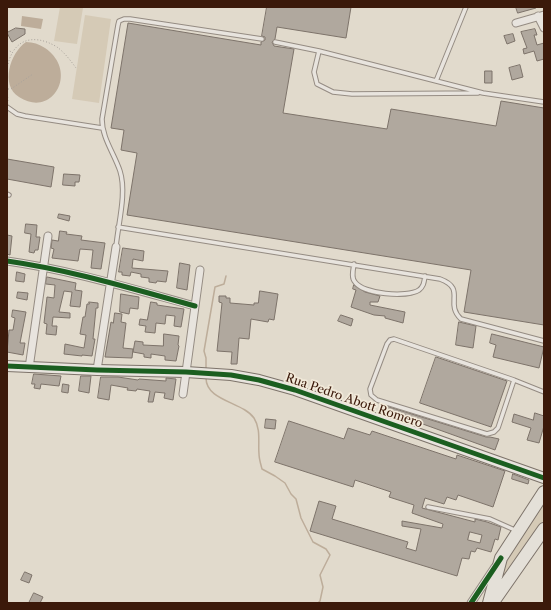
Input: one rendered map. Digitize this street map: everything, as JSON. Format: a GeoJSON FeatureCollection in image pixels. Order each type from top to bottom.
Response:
{"type":"FeatureCollection","features":[{"type":"Feature","properties":{"kind":"highway"},"geometry":{"type":"LineString","coordinates":[[489,603],[501,558],[544,492]]}},
{"type":"Feature","properties":{"kind":"highway"},"geometry":{"type":"LineString","coordinates":[[492,603],[544,529]]}},
{"type":"Feature","properties":{"kind":"highway"},"geometry":{"type":"LineString","coordinates":[[502,603],[544,538]]}},
{"type":"Feature","properties":{"kind":"street"},"geometry":{"type":"LineString","coordinates":[[516,23],[541,16],[544,28]]}},
{"type":"Feature","properties":{"kind":"street"},"geometry":{"type":"LineString","coordinates":[[30,368],[48,236]]}},
{"type":"Feature","properties":{"kind":"street"},"geometry":{"type":"LineString","coordinates":[[97,370],[116,247]]}},
{"type":"Feature","properties":{"kind":"street"},"geometry":{"type":"LineString","coordinates":[[7,261],[43,266],[195,306]]}},
{"type":"Feature","properties":{"kind":"street"},"geometry":{"type":"LineString","coordinates":[[183,394],[200,270]]}},
{"type":"Feature","properties":{"kind":"street","name":"Rua Pedro Abott Romero"},"geometry":{"type":"LineString","coordinates":[[7,366],[30,368],[186,372],[231,375],[259,380],[295,390],[544,478]]}},
{"type":"Feature","properties":{"kind":"street"},"geometry":{"type":"LineString","coordinates":[[471,603],[501,558]]}},
{"type":"Feature","properties":{"kind":"lane"},"geometry":{"type":"LineString","coordinates":[[436,81],[466,7]]}},
{"type":"Feature","properties":{"kind":"lane"},"geometry":{"type":"LineString","coordinates":[[116,247],[122,196],[122,182],[120,171],[102,128],[103,109],[118,25],[120,21],[124,18],[130,18],[262,39]]}},
{"type":"Feature","properties":{"kind":"lane"},"geometry":{"type":"LineString","coordinates":[[275,42],[319,51],[483,93],[544,102]]}},
{"type":"Feature","properties":{"kind":"lane"},"geometry":{"type":"LineString","coordinates":[[319,51],[314,72],[317,84],[333,92],[352,94],[483,93]]}},
{"type":"Feature","properties":{"kind":"lane"},"geometry":{"type":"LineString","coordinates":[[8,108],[17,114],[25,116],[102,128]]}},
{"type":"Feature","properties":{"kind":"lane"},"geometry":{"type":"LineString","coordinates":[[118,226],[426,276],[448,282],[454,288],[455,295],[453,307],[455,314],[461,319],[544,341]]}},
{"type":"Feature","properties":{"kind":"lane"},"geometry":{"type":"LineString","coordinates":[[354,264],[352,278],[355,283],[361,287],[390,295],[408,294],[418,290],[423,286],[426,276]]}},
{"type":"Feature","properties":{"kind":"lane"},"geometry":{"type":"LineString","coordinates":[[514,380],[498,428],[494,432],[487,434],[378,400],[372,395],[370,389],[387,344],[390,340],[394,340],[514,380],[544,392]]}},
{"type":"Feature","properties":{"kind":"lane"},"geometry":{"type":"LineString","coordinates":[[428,507],[490,519],[518,532]]}},
{"type":"Feature","properties":{"kind":"path"},"geometry":{"type":"LineString","coordinates":[[7,70],[12,52],[24,40],[42,40],[58,47],[76,68]]}},
{"type":"Feature","properties":{"kind":"path"},"geometry":{"type":"LineString","coordinates":[[7,50],[12,52]]}},
{"type":"Feature","properties":{"kind":"path"},"geometry":{"type":"LineString","coordinates":[[8,89],[33,74]]}},
{"type":"Feature","properties":{"kind":"path"},"geometry":{"type":"LineString","coordinates":[[7,85],[8,108]]}},
{"type":"Feature","properties":{"kind":"shaded area"},"geometry":{"type":"Polygon","coordinates":[[[60,7],[83,8],[77,44],[54,41],[60,7]]]}},
{"type":"Feature","properties":{"kind":"shaded area"},"geometry":{"type":"Polygon","coordinates":[[[85,15],[111,19],[99,103],[72,99],[85,15]]]}},
{"type":"Feature","properties":{"kind":"shaded area"},"geometry":{"type":"Polygon","coordinates":[[[22,16],[43,19],[41,29],[21,26],[22,16]]]}},
{"type":"Feature","properties":{"kind":"shaded area"},"geometry":{"type":"Polygon","coordinates":[[[26,42],[31,42],[45,48],[55,58],[60,68],[61,79],[58,89],[51,97],[42,102],[31,102],[19,97],[13,92],[10,85],[9,69],[15,54],[26,42]]]}},
{"type":"Feature","properties":{"kind":"shaded area"},"geometry":{"type":"Polygon","coordinates":[[[544,498],[544,522],[500,586],[502,566],[544,498]]]}},
{"type":"Feature","properties":{"kind":"building"},"geometry":{"type":"Polygon","coordinates":[[[267,7],[351,7],[346,38],[277,27],[275,39],[272,42],[274,46],[294,49],[283,113],[387,129],[391,109],[496,126],[501,101],[544,108],[544,325],[464,312],[471,270],[127,215],[137,153],[121,150],[124,130],[111,128],[128,23],[261,45],[261,42],[265,40],[265,37],[262,36],[267,7]]]}},
{"type":"Feature","properties":{"kind":"building"},"geometry":{"type":"Polygon","coordinates":[[[516,7],[535,7],[536,8],[518,13],[516,7]]]}},
{"type":"Feature","properties":{"kind":"building"},"geometry":{"type":"Polygon","coordinates":[[[16,28],[25,29],[25,34],[12,42],[7,33],[16,28]]]}},
{"type":"Feature","properties":{"kind":"building"},"geometry":{"type":"Polygon","coordinates":[[[535,29],[537,35],[534,35],[537,45],[544,43],[544,59],[537,61],[534,51],[524,54],[523,49],[527,48],[521,32],[535,29]]]}},
{"type":"Feature","properties":{"kind":"building"},"geometry":{"type":"Polygon","coordinates":[[[513,34],[515,41],[507,44],[504,36],[513,34]]]}},
{"type":"Feature","properties":{"kind":"building"},"geometry":{"type":"Polygon","coordinates":[[[520,65],[523,77],[512,80],[509,68],[520,65]]]}},
{"type":"Feature","properties":{"kind":"building"},"geometry":{"type":"Polygon","coordinates":[[[485,71],[492,71],[492,83],[485,83],[485,71]]]}},
{"type":"Feature","properties":{"kind":"building"},"geometry":{"type":"Polygon","coordinates":[[[7,159],[54,167],[51,187],[7,179],[7,159]]]}},
{"type":"Feature","properties":{"kind":"building"},"geometry":{"type":"Polygon","coordinates":[[[64,174],[80,175],[79,182],[75,182],[75,186],[63,185],[64,174]]]}},
{"type":"Feature","properties":{"kind":"building"},"geometry":{"type":"Polygon","coordinates":[[[59,214],[70,216],[69,221],[58,218],[59,214]]]}},
{"type":"Feature","properties":{"kind":"building"},"geometry":{"type":"Polygon","coordinates":[[[26,224],[37,225],[36,237],[40,237],[38,250],[35,250],[34,253],[29,252],[31,234],[25,233],[26,224]]]}},
{"type":"Feature","properties":{"kind":"building"},"geometry":{"type":"Polygon","coordinates":[[[60,231],[67,232],[66,234],[82,236],[81,240],[105,243],[101,269],[91,268],[93,250],[80,249],[78,261],[52,258],[54,249],[51,248],[52,240],[58,241],[60,231]]]}},
{"type":"Feature","properties":{"kind":"building"},"geometry":{"type":"Polygon","coordinates":[[[7,235],[12,236],[10,255],[7,254],[7,235]]]}},
{"type":"Feature","properties":{"kind":"building"},"geometry":{"type":"Polygon","coordinates":[[[123,248],[144,251],[143,261],[133,259],[132,268],[168,271],[166,282],[149,282],[149,278],[141,277],[141,274],[131,272],[130,276],[122,275],[122,272],[119,272],[123,248]]]}},
{"type":"Feature","properties":{"kind":"building"},"geometry":{"type":"Polygon","coordinates":[[[180,263],[190,265],[187,290],[177,288],[180,263]]]}},
{"type":"Feature","properties":{"kind":"building"},"geometry":{"type":"Polygon","coordinates":[[[17,272],[25,274],[24,282],[16,281],[17,272]]]}},
{"type":"Feature","properties":{"kind":"building"},"geometry":{"type":"Polygon","coordinates":[[[47,277],[76,283],[75,290],[82,291],[80,307],[70,306],[72,292],[64,291],[59,312],[70,313],[70,318],[53,317],[52,326],[57,326],[56,335],[46,334],[47,324],[44,323],[47,297],[54,298],[55,285],[46,284],[47,277]]]}},
{"type":"Feature","properties":{"kind":"building"},"geometry":{"type":"Polygon","coordinates":[[[354,285],[365,292],[380,296],[378,302],[370,302],[370,305],[405,312],[403,323],[385,318],[385,316],[374,315],[351,307],[356,290],[353,289],[354,285]]]}},
{"type":"Feature","properties":{"kind":"building"},"geometry":{"type":"Polygon","coordinates":[[[260,291],[278,294],[274,320],[269,319],[268,322],[251,319],[249,339],[239,338],[237,364],[231,364],[232,352],[217,351],[222,303],[219,302],[219,296],[226,296],[226,298],[230,298],[230,303],[254,305],[254,303],[258,303],[260,291]]]}},
{"type":"Feature","properties":{"kind":"building"},"geometry":{"type":"Polygon","coordinates":[[[18,292],[28,293],[27,300],[17,298],[18,292]]]}},
{"type":"Feature","properties":{"kind":"building"},"geometry":{"type":"Polygon","coordinates":[[[121,294],[139,297],[138,309],[130,308],[129,314],[120,312],[121,294]]]}},
{"type":"Feature","properties":{"kind":"building"},"geometry":{"type":"Polygon","coordinates":[[[89,302],[98,303],[98,308],[96,308],[93,339],[95,339],[92,356],[64,354],[65,344],[84,348],[86,335],[80,334],[83,317],[85,317],[87,304],[89,304],[89,302]]]}},
{"type":"Feature","properties":{"kind":"building"},"geometry":{"type":"Polygon","coordinates":[[[151,302],[157,303],[157,305],[184,309],[181,327],[174,326],[175,316],[166,315],[165,324],[156,323],[155,333],[145,332],[146,326],[139,325],[140,319],[147,320],[151,302]]]}},
{"type":"Feature","properties":{"kind":"building"},"geometry":{"type":"Polygon","coordinates":[[[13,310],[26,312],[20,343],[25,343],[23,355],[7,352],[9,330],[13,330],[15,318],[12,317],[13,310]]]}},
{"type":"Feature","properties":{"kind":"building"},"geometry":{"type":"Polygon","coordinates":[[[115,313],[122,314],[121,322],[126,323],[123,348],[133,349],[132,358],[105,357],[111,322],[113,323],[115,313]]]}},
{"type":"Feature","properties":{"kind":"building"},"geometry":{"type":"Polygon","coordinates":[[[341,315],[353,319],[351,326],[338,321],[341,315]]]}},
{"type":"Feature","properties":{"kind":"building"},"geometry":{"type":"Polygon","coordinates":[[[459,322],[476,326],[473,348],[456,345],[459,322]]]}},
{"type":"Feature","properties":{"kind":"building"},"geometry":{"type":"Polygon","coordinates":[[[164,334],[179,336],[176,361],[165,360],[165,356],[151,354],[151,358],[144,357],[144,354],[133,352],[135,341],[143,342],[143,345],[163,346],[164,334]]]}},
{"type":"Feature","properties":{"kind":"building"},"geometry":{"type":"Polygon","coordinates":[[[492,334],[544,347],[539,368],[493,357],[496,345],[490,343],[492,334]]]}},
{"type":"Feature","properties":{"kind":"building"},"geometry":{"type":"Polygon","coordinates":[[[436,357],[507,381],[491,427],[420,403],[436,357]]]}},
{"type":"Feature","properties":{"kind":"building"},"geometry":{"type":"Polygon","coordinates":[[[34,374],[61,376],[59,386],[41,384],[40,389],[34,388],[35,384],[32,384],[34,374]]]}},
{"type":"Feature","properties":{"kind":"building"},"geometry":{"type":"Polygon","coordinates":[[[81,376],[91,376],[89,393],[79,391],[81,376]]]}},
{"type":"Feature","properties":{"kind":"building"},"geometry":{"type":"Polygon","coordinates":[[[101,377],[166,381],[166,378],[176,379],[173,400],[164,398],[165,393],[155,392],[153,402],[148,402],[150,391],[137,389],[136,391],[127,390],[128,388],[111,385],[109,400],[98,398],[101,377]]]}},
{"type":"Feature","properties":{"kind":"building"},"geometry":{"type":"Polygon","coordinates":[[[63,384],[69,385],[68,393],[62,392],[63,384]]]}},
{"type":"Feature","properties":{"kind":"building"},"geometry":{"type":"Polygon","coordinates":[[[386,406],[486,437],[499,439],[495,450],[420,423],[422,420],[385,410],[386,406]]]}},
{"type":"Feature","properties":{"kind":"building"},"geometry":{"type":"Polygon","coordinates":[[[535,413],[544,416],[544,426],[539,443],[527,440],[531,428],[512,422],[514,414],[533,420],[535,413]]]}},
{"type":"Feature","properties":{"kind":"building"},"geometry":{"type":"Polygon","coordinates":[[[266,419],[276,420],[275,429],[265,428],[266,419]]]}},
{"type":"Feature","properties":{"kind":"building"},"geometry":{"type":"Polygon","coordinates":[[[289,421],[344,439],[348,428],[370,435],[372,431],[456,459],[457,455],[505,471],[493,507],[458,495],[456,500],[447,497],[444,504],[425,498],[422,508],[475,522],[475,519],[501,527],[498,540],[495,539],[491,552],[477,548],[475,552],[471,551],[469,559],[462,558],[457,576],[310,531],[319,501],[336,506],[332,519],[408,542],[406,548],[416,551],[421,529],[402,526],[402,521],[442,528],[443,524],[412,513],[414,505],[389,497],[391,492],[355,480],[353,487],[275,462],[289,421]],[[470,532],[468,540],[480,543],[482,535],[470,532]]]}},
{"type":"Feature","properties":{"kind":"building"},"geometry":{"type":"Polygon","coordinates":[[[513,474],[529,480],[528,484],[512,479],[513,474]]]}},
{"type":"Feature","properties":{"kind":"building"},"geometry":{"type":"Polygon","coordinates":[[[25,572],[32,575],[29,583],[21,580],[25,572]]]}},
{"type":"Feature","properties":{"kind":"building"},"geometry":{"type":"Polygon","coordinates":[[[34,593],[43,597],[40,603],[29,603],[34,593]]]}},
{"type":"Feature","properties":{"kind":"waterway"},"geometry":{"type":"LineString","coordinates":[[206,368],[204,351],[215,287],[224,284],[226,276]]}},
{"type":"Feature","properties":{"kind":"waterway"},"geometry":{"type":"LineString","coordinates":[[206,378],[208,386],[212,392],[218,397],[242,408],[254,418],[258,427],[259,456],[262,469],[285,483],[291,494],[296,499],[301,518],[313,542],[326,549],[330,555],[320,575],[323,587],[320,601],[318,603]]}},
{"type":"Feature","properties":{"kind":"cycle path"},"geometry":{"type":"LineString","coordinates":[[7,261],[55,269],[195,306]]}},
{"type":"Feature","properties":{"kind":"cycle path"},"geometry":{"type":"LineString","coordinates":[[7,366],[186,372],[231,375],[259,380],[295,390],[544,478]]}},
{"type":"Feature","properties":{"kind":"cycle path"},"geometry":{"type":"LineString","coordinates":[[471,603],[501,558]]}}]}
